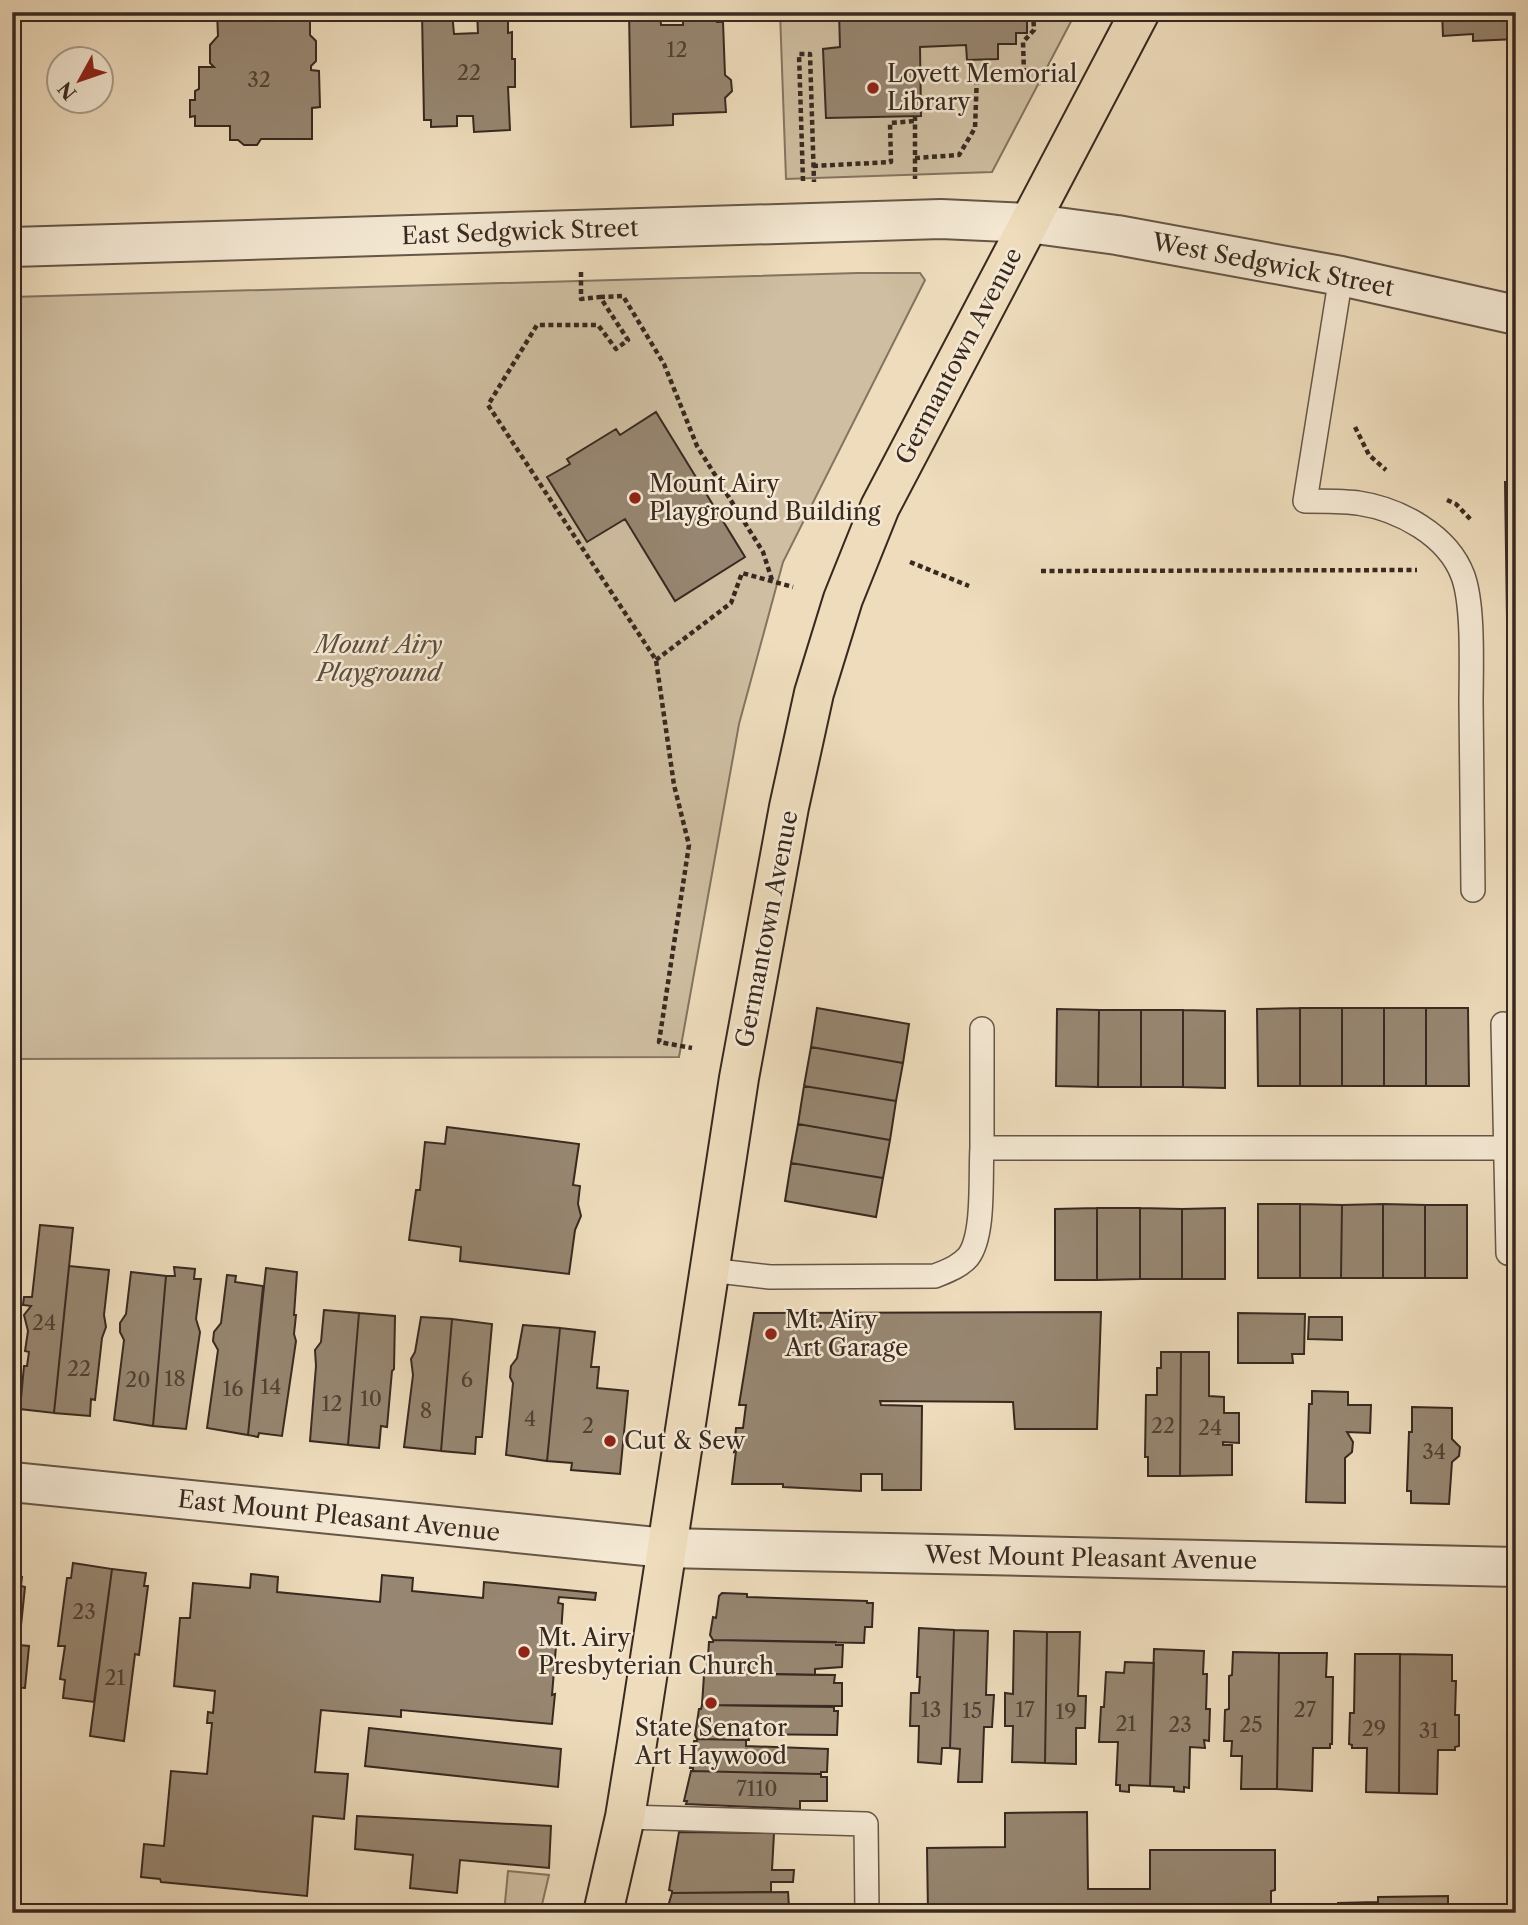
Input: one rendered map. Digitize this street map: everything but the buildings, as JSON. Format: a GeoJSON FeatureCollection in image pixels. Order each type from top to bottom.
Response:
{"type":"FeatureCollection","features":[{"type":"Feature","properties":{"kind":"main road","name":"Germantown Avenue"},"geometry":{"type":"LineString","coordinates":[[603,1913],[625,1818],[739,1078],[814,693],[843,599],[880,507],[1140,12]]}},
{"type":"Feature","properties":{"kind":"street","name":"East Sedgwick Street"},"geometry":{"type":"LineString","coordinates":[[12,247],[941,219],[1028,223]]}},
{"type":"Feature","properties":{"kind":"street","name":"West Sedgwick Street"},"geometry":{"type":"LineString","coordinates":[[1028,223],[1117,235],[1341,276],[1516,315]]}},
{"type":"Feature","properties":{"kind":"street","name":"East Mount Pleasant Avenue"},"geometry":{"type":"LineString","coordinates":[[12,1482],[666,1548]]}},
{"type":"Feature","properties":{"kind":"street","name":"West Mount Pleasant Avenue"},"geometry":{"type":"LineString","coordinates":[[666,1548],[1516,1567]]}},
{"type":"Feature","properties":{"kind":"lane"},"geometry":{"type":"LineString","coordinates":[[1341,276],[1305,501],[1358,503],[1390,510],[1427,531],[1443,546],[1463,576],[1471,642],[1473,890]]}},
{"type":"Feature","properties":{"kind":"lane"},"geometry":{"type":"LineString","coordinates":[[1503,1024],[1508,1253]]}},
{"type":"Feature","properties":{"kind":"lane"},"geometry":{"type":"LineString","coordinates":[[709,1270],[770,1277],[934,1276],[953,1269],[969,1256],[978,1235],[982,1148],[982,1029]]}},
{"type":"Feature","properties":{"kind":"lane"},"geometry":{"type":"LineString","coordinates":[[982,1148],[1505,1149]]}},
{"type":"Feature","properties":{"kind":"lane"},"geometry":{"type":"LineString","coordinates":[[625,1818],[866,1824],[867,1913]]}},
{"type":"Feature","properties":{"kind":"path"},"geometry":{"type":"LineString","coordinates":[[1024,73],[1023,42],[1034,30],[1033,15]]}},
{"type":"Feature","properties":{"kind":"path"},"geometry":{"type":"LineString","coordinates":[[1027,18],[1033,15],[1076,16]]}},
{"type":"Feature","properties":{"kind":"path"},"geometry":{"type":"LineString","coordinates":[[803,184],[799,54],[810,54],[814,183]]}},
{"type":"Feature","properties":{"kind":"path"},"geometry":{"type":"LineString","coordinates":[[915,158],[960,155],[975,128],[977,75],[1024,73],[1041,83]]}},
{"type":"Feature","properties":{"kind":"path"},"geometry":{"type":"LineString","coordinates":[[813,166],[891,162],[890,122],[915,119],[915,180]]}},
{"type":"Feature","properties":{"kind":"path"},"geometry":{"type":"LineString","coordinates":[[581,271],[581,299],[624,296],[664,364],[697,446],[763,551],[772,580]]}},
{"type":"Feature","properties":{"kind":"path"},"geometry":{"type":"LineString","coordinates":[[600,297],[628,341],[616,349],[598,325],[537,325],[488,405],[656,660],[674,785],[689,845],[659,1042],[692,1048]]}},
{"type":"Feature","properties":{"kind":"path"},"geometry":{"type":"LineString","coordinates":[[1354,418],[1359,440],[1369,455],[1382,468],[1395,474]]}},
{"type":"Feature","properties":{"kind":"path"},"geometry":{"type":"LineString","coordinates":[[1445,498],[1456,504],[1474,523]]}},
{"type":"Feature","properties":{"kind":"path"},"geometry":{"type":"LineString","coordinates":[[910,562],[969,586]]}},
{"type":"Feature","properties":{"kind":"path"},"geometry":{"type":"LineString","coordinates":[[1041,571],[1422,570]]}},
{"type":"Feature","properties":{"kind":"path"},"geometry":{"type":"LineString","coordinates":[[656,660],[731,603],[742,573],[793,587]]}},
{"type":"Feature","properties":{"kind":"green space"},"geometry":{"type":"Polygon","coordinates":[[[780,12],[1076,12],[992,172],[786,179],[780,12]]]}},
{"type":"Feature","properties":{"kind":"green space","name":"Mount Airy Playground"},"geometry":{"type":"Polygon","coordinates":[[[920,273],[925,280],[783,562],[739,724],[679,1057],[12,1059],[12,297],[920,273]]]}},
{"type":"Feature","properties":{"kind":"green space"},"geometry":{"type":"Polygon","coordinates":[[[508,1871],[549,1875],[540,1913],[504,1913],[508,1871]]]}},
{"type":"Feature","properties":{"kind":"place","name":"Lovett Memorial Library"},"geometry":{"type":"Point","coordinates":[873,88]}},
{"type":"Feature","properties":{"kind":"place","name":"Mount Airy Playground Building"},"geometry":{"type":"Point","coordinates":[635,498]}},
{"type":"Feature","properties":{"kind":"place","name":"Mt. Airy Art Garage"},"geometry":{"type":"Point","coordinates":[771,1334]}},
{"type":"Feature","properties":{"kind":"place","name":"Cut & Sew"},"geometry":{"type":"Point","coordinates":[610,1441]}},
{"type":"Feature","properties":{"kind":"place","name":"Mt. Airy Presbyterian Church"},"geometry":{"type":"Point","coordinates":[524,1652]}},
{"type":"Feature","properties":{"kind":"place","name":"State Senator Art Haywood"},"geometry":{"type":"Point","coordinates":[711,1703]}}]}
